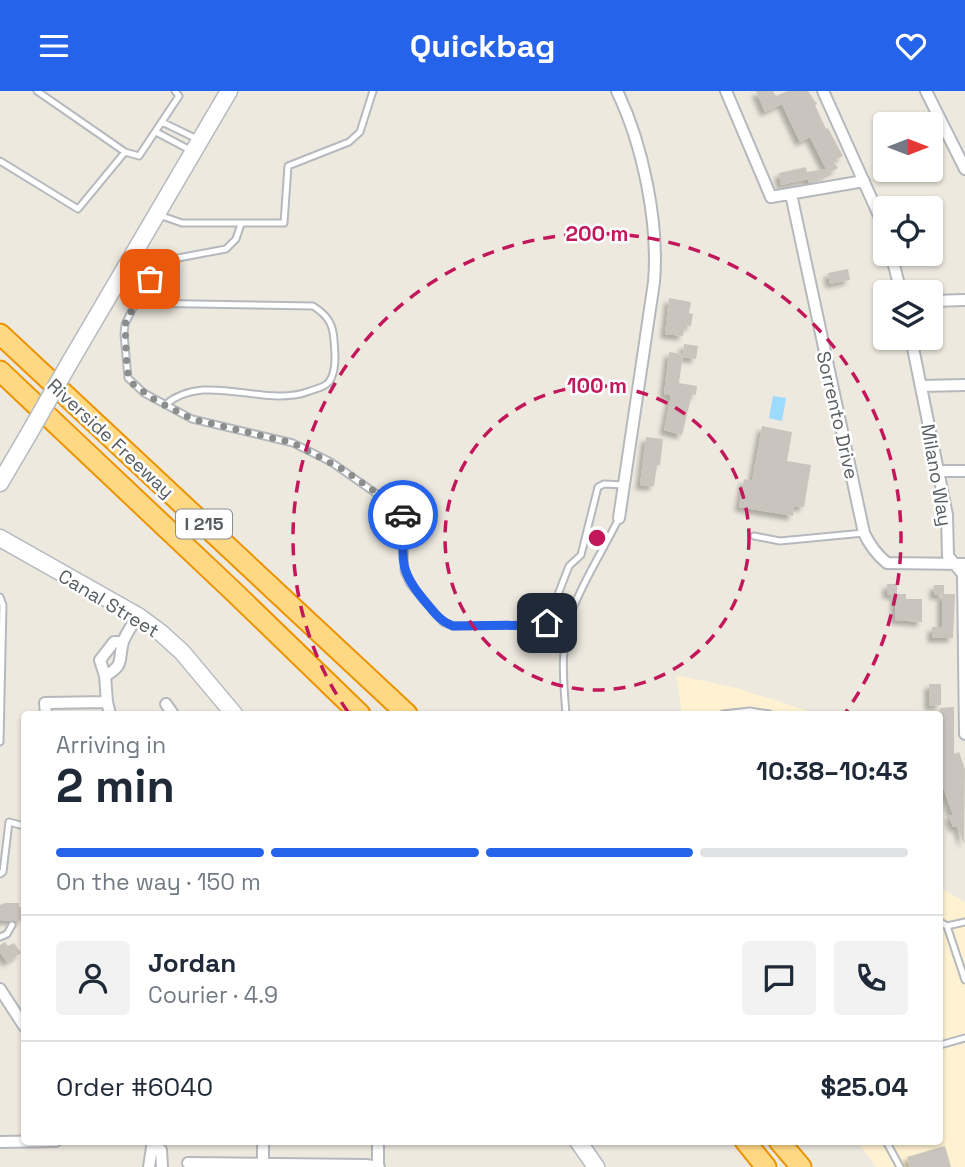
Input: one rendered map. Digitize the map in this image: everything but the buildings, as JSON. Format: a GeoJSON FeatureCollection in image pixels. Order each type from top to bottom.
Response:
{"type":"FeatureCollection","features":[{"type":"Feature","properties":{"kind":"highway","name":"Riverside Freeway"},"geometry":{"type":"LineString","coordinates":[[0,334],[404,711]]}},
{"type":"Feature","properties":{"kind":"highway","name":"Riverside Freeway"},"geometry":{"type":"LineString","coordinates":[[0,371],[357,711]]}},
{"type":"Feature","properties":{"kind":"highway"},"geometry":{"type":"LineString","coordinates":[[747,1145],[766,1167]]}},
{"type":"Feature","properties":{"kind":"highway"},"geometry":{"type":"LineString","coordinates":[[782,1145],[801,1167]]}},
{"type":"Feature","properties":{"kind":"street"},"geometry":{"type":"LineString","coordinates":[[0,484],[229,91]]}},
{"type":"Feature","properties":{"kind":"street"},"geometry":{"type":"LineString","coordinates":[[617,91],[637,140],[656,246],[654,282],[619,518]]}},
{"type":"Feature","properties":{"kind":"street"},"geometry":{"type":"LineString","coordinates":[[726,91],[771,197],[864,181]]}},
{"type":"Feature","properties":{"kind":"street"},"geometry":{"type":"LineString","coordinates":[[823,91],[873,201]]}},
{"type":"Feature","properties":{"kind":"street"},"geometry":{"type":"LineString","coordinates":[[926,91],[965,169]]}},
{"type":"Feature","properties":{"kind":"street","name":"Sorrento Drive"},"geometry":{"type":"LineString","coordinates":[[790,194],[864,533],[877,555],[887,563],[959,564]]}},
{"type":"Feature","properties":{"kind":"street"},"geometry":{"type":"LineString","coordinates":[[943,301],[965,300]]}},
{"type":"Feature","properties":{"kind":"street","name":"Milano Way"},"geometry":{"type":"LineString","coordinates":[[913,350],[947,515],[948,556],[959,564],[962,574],[965,734]]}},
{"type":"Feature","properties":{"kind":"street"},"geometry":{"type":"LineString","coordinates":[[920,386],[965,385]]}},
{"type":"Feature","properties":{"kind":"street"},"geometry":{"type":"LineString","coordinates":[[937,471],[965,471]]}},
{"type":"Feature","properties":{"kind":"street","name":"Canal Street"},"geometry":{"type":"LineString","coordinates":[[0,538],[138,616],[182,652],[231,711]]}},
{"type":"Feature","properties":{"kind":"street"},"geometry":{"type":"LineString","coordinates":[[105,676],[113,672],[121,661],[123,642],[138,616]]}},
{"type":"Feature","properties":{"kind":"street"},"geometry":{"type":"LineString","coordinates":[[46,711],[45,702],[109,708],[105,676],[101,667],[103,653],[114,642],[123,642]]}},
{"type":"Feature","properties":{"kind":"street"},"geometry":{"type":"LineString","coordinates":[[0,989],[21,1021]]}},
{"type":"Feature","properties":{"kind":"street"},"geometry":{"type":"LineString","coordinates":[[0,1142],[21,1142]]}},
{"type":"Feature","properties":{"kind":"street"},"geometry":{"type":"LineString","coordinates":[[149,1167],[152,1145]]}},
{"type":"Feature","properties":{"kind":"street"},"geometry":{"type":"LineString","coordinates":[[157,1145],[162,1150],[162,1167]]}},
{"type":"Feature","properties":{"kind":"street"},"geometry":{"type":"LineString","coordinates":[[263,1145],[263,1163]]}},
{"type":"Feature","properties":{"kind":"street"},"geometry":{"type":"LineString","coordinates":[[188,1163],[378,1167],[378,1145]]}},
{"type":"Feature","properties":{"kind":"street"},"geometry":{"type":"LineString","coordinates":[[581,1145],[596,1167]]}},
{"type":"Feature","properties":{"kind":"lane"},"geometry":{"type":"LineString","coordinates":[[37,91],[125,152],[139,156],[179,96],[175,91]]}},
{"type":"Feature","properties":{"kind":"lane"},"geometry":{"type":"LineString","coordinates":[[156,213],[182,223],[284,223],[288,166],[349,142],[360,132],[373,91]]}},
{"type":"Feature","properties":{"kind":"lane"},"geometry":{"type":"LineString","coordinates":[[163,123],[196,146]]}},
{"type":"Feature","properties":{"kind":"lane"},"geometry":{"type":"LineString","coordinates":[[156,132],[196,146]]}},
{"type":"Feature","properties":{"kind":"lane"},"geometry":{"type":"LineString","coordinates":[[0,161],[78,209],[125,152]]}},
{"type":"Feature","properties":{"kind":"lane"},"geometry":{"type":"LineString","coordinates":[[241,224],[236,239],[226,249],[189,255],[167,264],[150,279],[125,324],[127,371],[133,384],[192,419],[293,443],[340,467],[401,510],[405,522],[404,571],[410,584],[443,622],[453,626],[547,623],[569,566],[580,555],[598,487],[604,484],[624,485]]}},
{"type":"Feature","properties":{"kind":"lane"},"geometry":{"type":"LineString","coordinates":[[135,303],[313,306],[329,318],[334,333],[333,373],[329,382],[321,387],[287,397],[195,390],[180,394],[165,405]]}},
{"type":"Feature","properties":{"kind":"lane"},"geometry":{"type":"LineString","coordinates":[[566,711],[562,669],[572,613],[619,518]]}},
{"type":"Feature","properties":{"kind":"lane"},"geometry":{"type":"LineString","coordinates":[[754,536],[780,541],[864,533]]}},
{"type":"Feature","properties":{"kind":"lane"},"geometry":{"type":"LineString","coordinates":[[0,597],[3,605],[0,742]]}},
{"type":"Feature","properties":{"kind":"lane"},"geometry":{"type":"LineString","coordinates":[[0,820],[21,825]]}},
{"type":"Feature","properties":{"kind":"lane"},"geometry":{"type":"LineString","coordinates":[[0,874],[5,864],[9,822]]}},
{"type":"Feature","properties":{"kind":"lane"},"geometry":{"type":"LineString","coordinates":[[947,926],[965,922]]}},
{"type":"Feature","properties":{"kind":"lane"},"geometry":{"type":"LineString","coordinates":[[943,924],[947,926],[965,980]]}},
{"type":"Feature","properties":{"kind":"lane"},"geometry":{"type":"LineString","coordinates":[[0,937],[7,934],[12,925]]}},
{"type":"Feature","properties":{"kind":"lane"},"geometry":{"type":"LineString","coordinates":[[943,1044],[965,1038]]}},
{"type":"Feature","properties":{"kind":"lane"},"geometry":{"type":"LineString","coordinates":[[888,1145],[900,1167]]}},
{"type":"Feature","properties":{"kind":"shaded area"},"geometry":{"type":"Polygon","coordinates":[[[676,675],[737,688],[809,711],[682,711],[676,675]]]}},
{"type":"Feature","properties":{"kind":"shaded area"},"geometry":{"type":"Polygon","coordinates":[[[943,890],[965,902],[965,1167],[876,1167],[860,1145],[943,1145],[943,890]]]}},
{"type":"Feature","properties":{"kind":"water"},"geometry":{"type":"Polygon","coordinates":[[[773,396],[786,398],[782,421],[769,418],[773,396]]]}},
{"type":"Feature","properties":{"kind":"way so far"},"geometry":{"type":"LineString","coordinates":[[150,279],[125,324],[127,371],[133,384],[155,400],[192,419],[293,443],[357,478],[401,510],[403,515]]}},
{"type":"Feature","properties":{"kind":"route"},"geometry":{"type":"LineString","coordinates":[[403,515],[404,571],[410,584],[443,622],[453,626],[547,623]]}}]}
